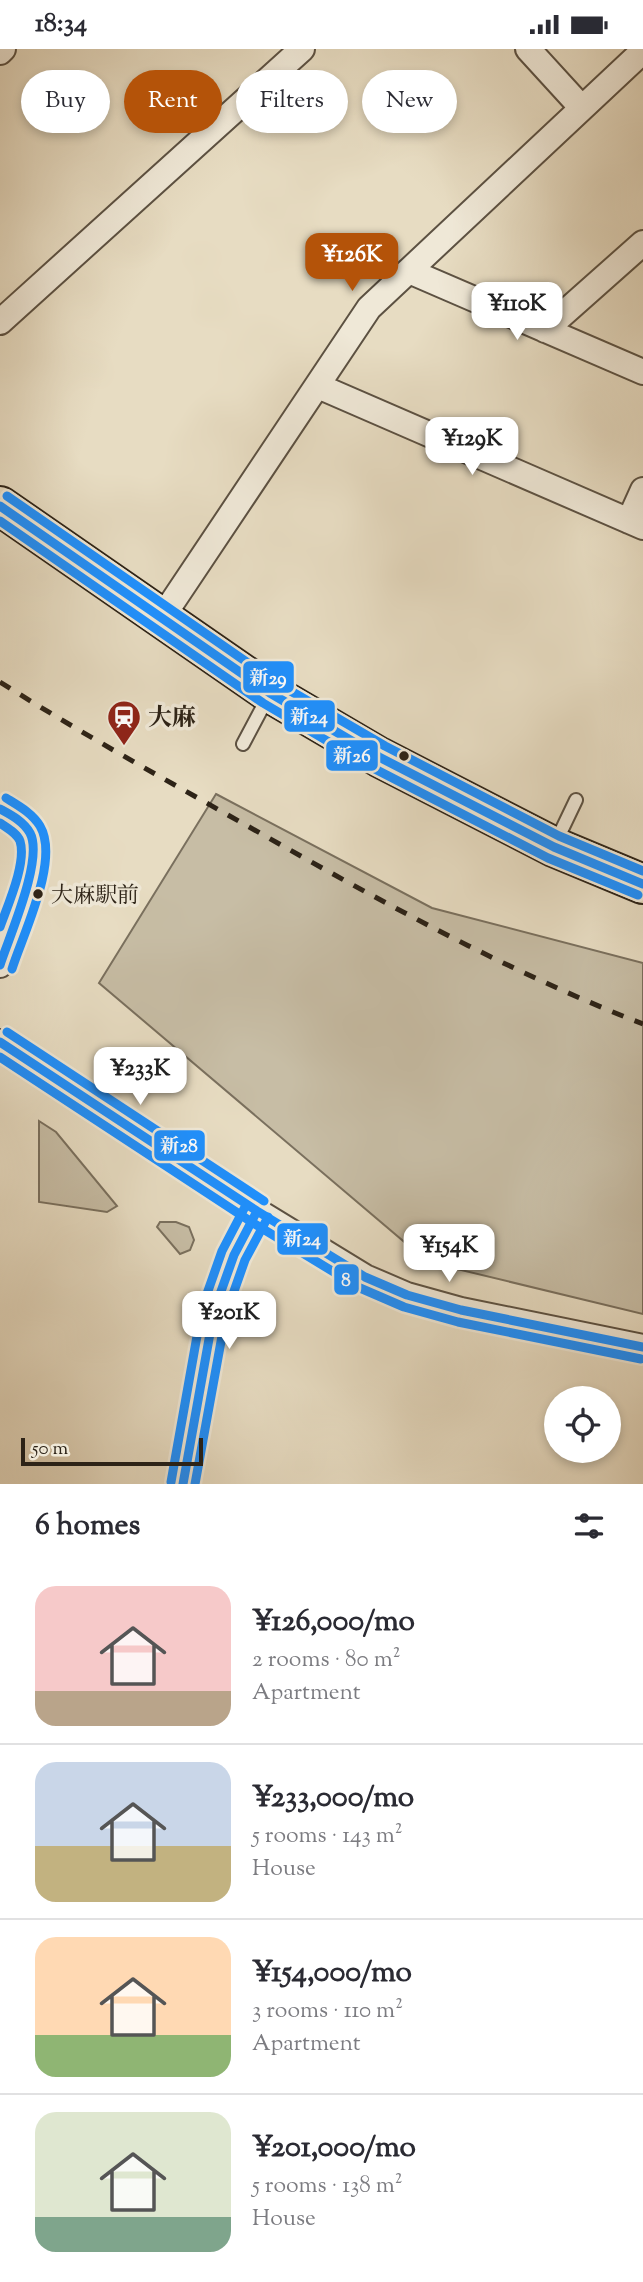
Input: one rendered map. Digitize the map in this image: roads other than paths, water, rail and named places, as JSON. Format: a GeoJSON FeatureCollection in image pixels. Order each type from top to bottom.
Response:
{"type":"FeatureCollection","features":[{"type":"Feature","properties":{"kind":"highway"},"geometry":{"type":"LineString","coordinates":[[0,506],[270,693],[379,757],[554,847],[643,884]]}},
{"type":"Feature","properties":{"kind":"street"},"geometry":{"type":"LineString","coordinates":[[0,322],[302,49]]}},
{"type":"Feature","properties":{"kind":"street"},"geometry":{"type":"LineString","coordinates":[[528,49],[581,107]]}},
{"type":"Feature","properties":{"kind":"street"},"geometry":{"type":"LineString","coordinates":[[160,619],[369,308],[643,51]]}},
{"type":"Feature","properties":{"kind":"street"},"geometry":{"type":"LineString","coordinates":[[545,330],[643,243]]}},
{"type":"Feature","properties":{"kind":"street"},"geometry":{"type":"LineString","coordinates":[[409,271],[643,372]]}},
{"type":"Feature","properties":{"kind":"street"},"geometry":{"type":"LineString","coordinates":[[318,386],[636,524],[643,490]]}},
{"type":"Feature","properties":{"kind":"street"},"geometry":{"type":"LineString","coordinates":[[0,809],[22,823],[32,835],[35,849],[32,868],[6,928],[0,965]]}},
{"type":"Feature","properties":{"kind":"street"},"geometry":{"type":"LineString","coordinates":[[0,1042],[257,1211],[365,1277],[407,1295],[461,1310],[643,1347]]}},
{"type":"Feature","properties":{"kind":"street"},"geometry":{"type":"LineString","coordinates":[[183,1484],[214,1311],[234,1255],[257,1211]]}},
{"type":"Feature","properties":{"kind":"lane"},"geometry":{"type":"LineString","coordinates":[[243,744],[270,693]]}},
{"type":"Feature","properties":{"kind":"lane"},"geometry":{"type":"LineString","coordinates":[[554,847],[576,800]]}},
{"type":"Feature","properties":{"kind":"railway"},"geometry":{"type":"LineString","coordinates":[[0,682],[132,761],[405,913],[546,983],[643,1024]]}},
{"type":"Feature","properties":{"kind":"place","name":"大麻"},"geometry":{"type":"Point","coordinates":[124,747]}},
{"type":"Feature","properties":{"kind":"place","name":"大麻駅前"},"geometry":{"type":"Point","coordinates":[38,894]}}]}
